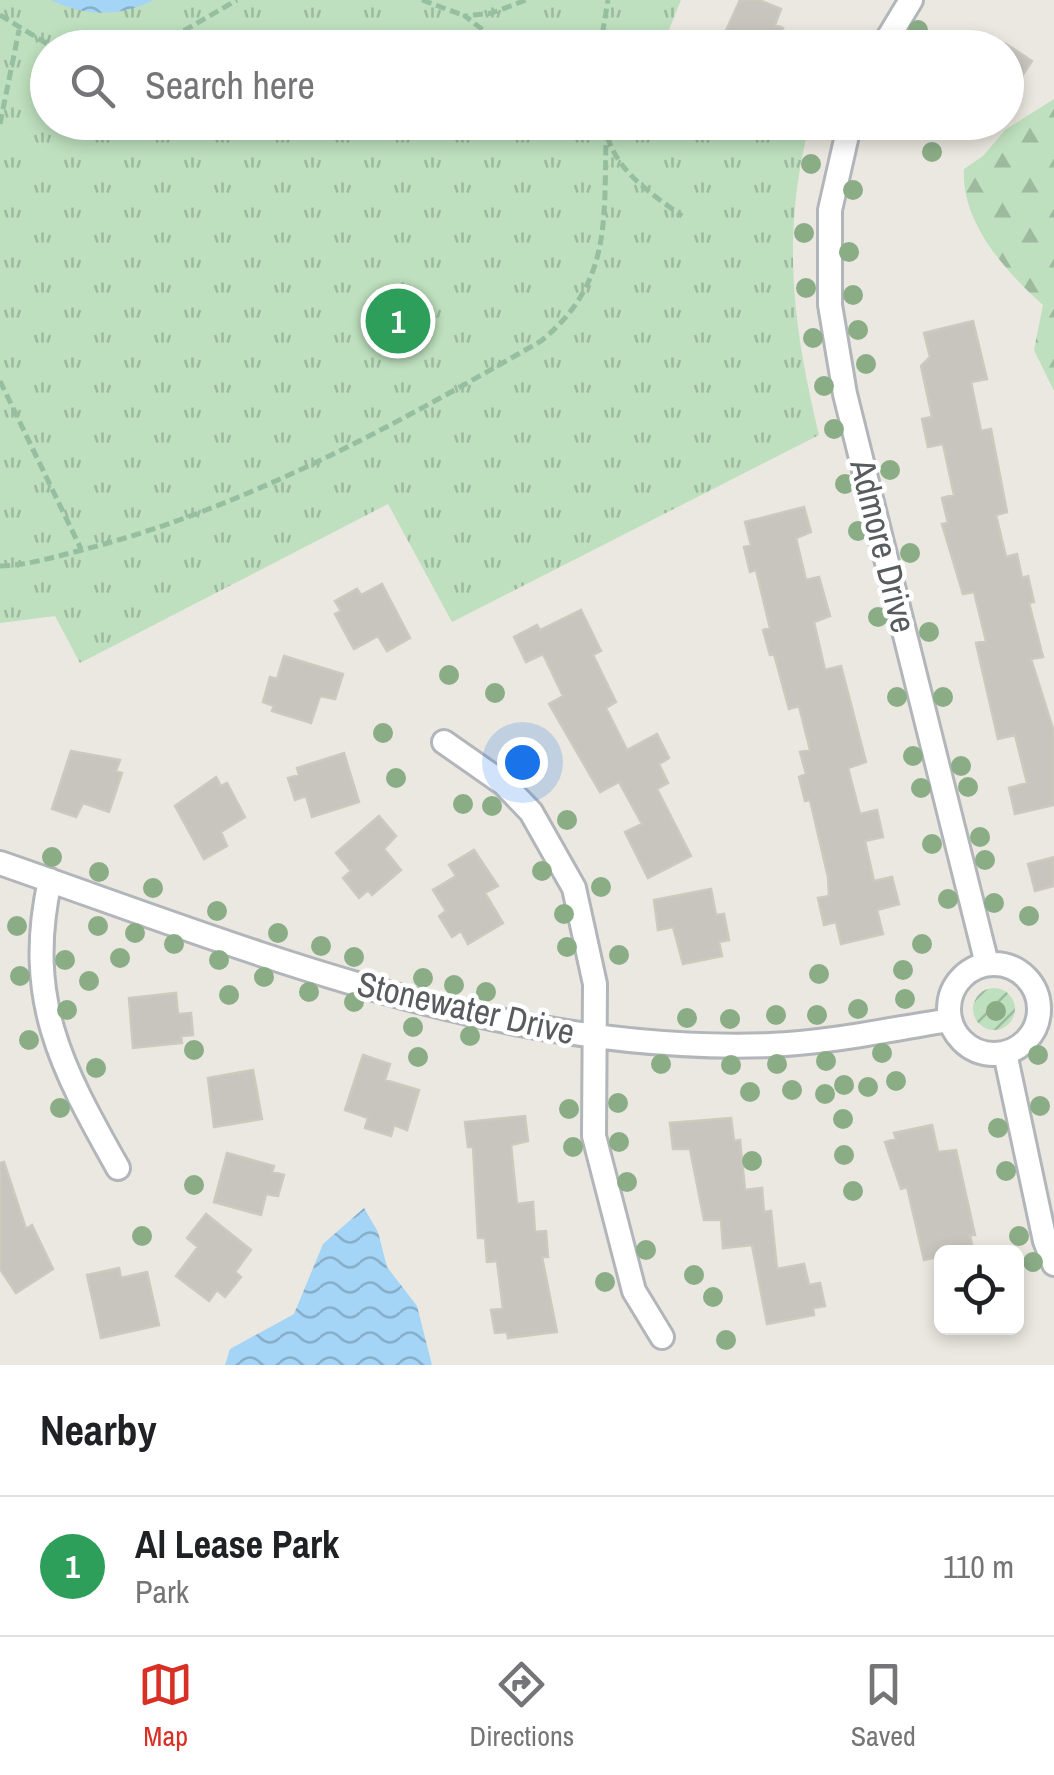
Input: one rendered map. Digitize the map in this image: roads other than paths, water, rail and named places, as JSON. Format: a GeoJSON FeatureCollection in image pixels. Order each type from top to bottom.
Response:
{"type":"FeatureCollection","features":[{"type":"Feature","properties":{"kind":"street"},"geometry":{"type":"LineString","coordinates":[[893,30],[911,0]]}},
{"type":"Feature","properties":{"kind":"street","name":"Admore Drive"},"geometry":{"type":"LineString","coordinates":[[846,140],[830,210],[830,304],[845,394],[987,964]]}},
{"type":"Feature","properties":{"kind":"street"},"geometry":{"type":"LineString","coordinates":[[444,742],[504,784],[531,812],[554,846],[574,888],[596,984],[592,1038],[594,1136],[634,1291],[662,1336]]}},
{"type":"Feature","properties":{"kind":"street","name":"Stonewater Drive"},"geometry":{"type":"LineString","coordinates":[[0,863],[247,949],[432,1006],[592,1038],[771,1046],[950,1020]]}},
{"type":"Feature","properties":{"kind":"street"},"geometry":{"type":"LineString","coordinates":[[50,880],[40,936],[43,1000],[88,1116],[118,1168]]}},
{"type":"Feature","properties":{"kind":"street"},"geometry":{"type":"LineString","coordinates":[[987,964],[1019,971],[1046,995],[1033,1032],[1006,1053],[988,1054],[971,1048],[958,1036],[950,1020],[949,1002],[956,984],[969,971],[987,964]]}},
{"type":"Feature","properties":{"kind":"street"},"geometry":{"type":"LineString","coordinates":[[1006,1053],[1045,1241],[1054,1264]]}},
{"type":"Feature","properties":{"kind":"water"},"geometry":{"type":"Polygon","coordinates":[[[51,0],[154,0],[128,10],[102,13],[77,10],[51,0]]]}},
{"type":"Feature","properties":{"kind":"water"},"geometry":{"type":"Polygon","coordinates":[[[364,1208],[378,1232],[387,1267],[417,1306],[432,1365],[225,1365],[230,1349],[294,1314],[323,1244],[364,1208]]]}},
{"type":"Feature","properties":{"kind":"place","name":"Al Lease Park"},"geometry":{"type":"Point","coordinates":[398,321]}}]}
